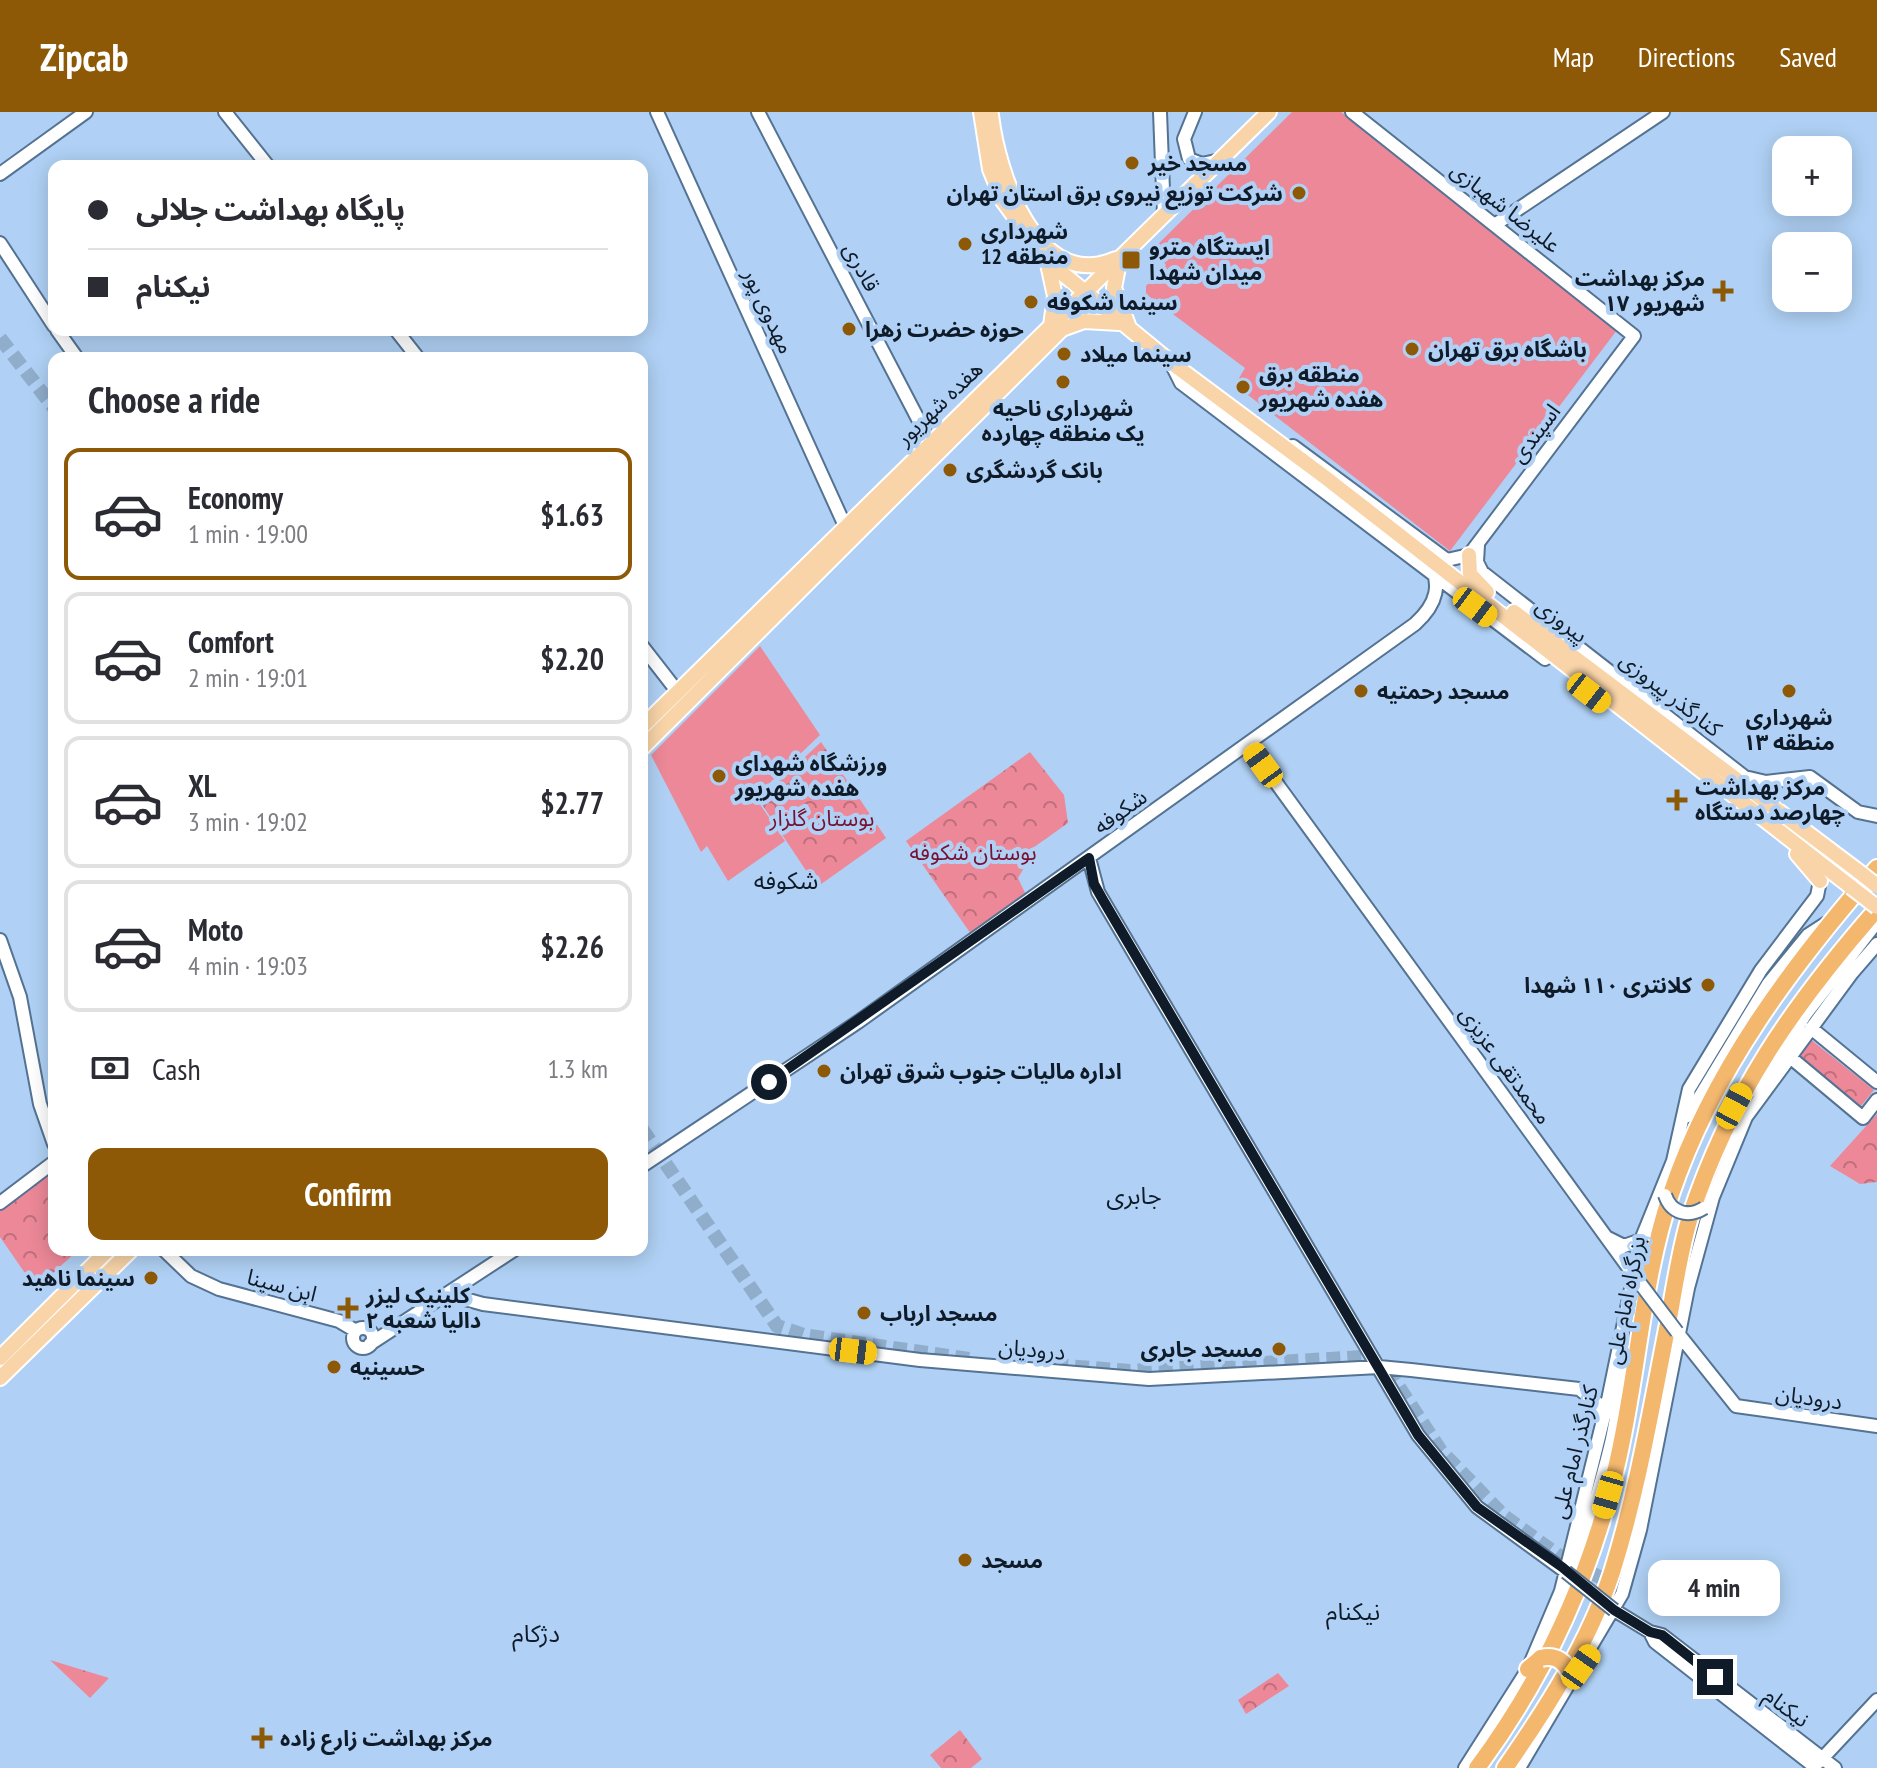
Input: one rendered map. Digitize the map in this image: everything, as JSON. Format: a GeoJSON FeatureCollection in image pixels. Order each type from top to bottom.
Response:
{"type":"FeatureCollection","features":[{"type":"Feature","properties":{"kind":"highway","name":"بزرگراه امام علی"},"geometry":{"type":"LineString","coordinates":[[1477,1768],[1537,1680],[1570,1608],[1592,1549],[1617,1467],[1652,1268],[1681,1168],[1734,1059],[1834,917],[1871,873]]}},
{"type":"Feature","properties":{"kind":"highway","name":"بزرگراه امام علی"},"geometry":{"type":"LineString","coordinates":[[1505,1768],[1591,1624],[1629,1510],[1690,1218],[1734,1106],[1766,1049],[1797,1005],[1876,905]]}},
{"type":"Feature","properties":{"kind":"highway"},"geometry":{"type":"LineString","coordinates":[[1534,1663],[1553,1657],[1564,1662],[1571,1678]]}},
{"type":"Feature","properties":{"kind":"main road"},"geometry":{"type":"LineString","coordinates":[[0,174],[86,112]]}},
{"type":"Feature","properties":{"kind":"main road"},"geometry":{"type":"LineString","coordinates":[[225,112],[263,160]]}},
{"type":"Feature","properties":{"kind":"main road","name":"مهدوی پور"},"geometry":{"type":"LineString","coordinates":[[657,112],[845,526]]}},
{"type":"Feature","properties":{"kind":"main road","name":"قادرى"},"geometry":{"type":"LineString","coordinates":[[758,112],[930,442]]}},
{"type":"Feature","properties":{"kind":"main road"},"geometry":{"type":"LineString","coordinates":[[981,112],[990,169],[1003,201],[1029,232]]}},
{"type":"Feature","properties":{"kind":"main road"},"geometry":{"type":"LineString","coordinates":[[990,112],[1000,167],[1029,232]]}},
{"type":"Feature","properties":{"kind":"main road"},"geometry":{"type":"LineString","coordinates":[[1160,112],[1164,216]]}},
{"type":"Feature","properties":{"kind":"main road"},"geometry":{"type":"LineString","coordinates":[[1195,112],[1184,139],[1186,151],[1195,162],[1223,159]]}},
{"type":"Feature","properties":{"kind":"main road","name":"هفده شهریور"},"geometry":{"type":"LineString","coordinates":[[648,721],[1269,112]]}},
{"type":"Feature","properties":{"kind":"main road","name":"علیرضا شهبازی"},"geometry":{"type":"LineString","coordinates":[[1352,112],[1634,336]]}},
{"type":"Feature","properties":{"kind":"main road"},"geometry":{"type":"LineString","coordinates":[[1496,224],[1663,112]]}},
{"type":"Feature","properties":{"kind":"main road"},"geometry":{"type":"LineString","coordinates":[[1161,134],[1173,147],[1184,139]]}},
{"type":"Feature","properties":{"kind":"main road","name":"پیروزی"},"geometry":{"type":"LineString","coordinates":[[1029,232],[1050,259],[1085,293],[1129,329],[1531,637],[1643,718],[1723,765],[1871,873]]}},
{"type":"Feature","properties":{"kind":"main road"},"geometry":{"type":"LineString","coordinates":[[0,243],[48,317]]}},
{"type":"Feature","properties":{"kind":"main road"},"geometry":{"type":"LineString","coordinates":[[1051,326],[1054,284],[1050,259],[1087,267],[1120,257],[1114,288],[1129,329]]}},
{"type":"Feature","properties":{"kind":"main road","name":"هفده شهریور"},"geometry":{"type":"LineString","coordinates":[[648,742],[1062,329],[1071,324],[1102,320],[1129,329]]}},
{"type":"Feature","properties":{"kind":"main road"},"geometry":{"type":"LineString","coordinates":[[401,336],[413,352]]}},
{"type":"Feature","properties":{"kind":"main road","name":"اسپندی"},"geometry":{"type":"LineString","coordinates":[[1469,555],[1634,336]]}},
{"type":"Feature","properties":{"kind":"main road"},"geometry":{"type":"LineString","coordinates":[[1169,361],[1181,383],[1793,850],[1820,881]]}},
{"type":"Feature","properties":{"kind":"main road","name":"پیروزی"},"geometry":{"type":"LineString","coordinates":[[1269,434],[1310,457],[1447,560],[1469,555],[1468,564],[1475,583],[1808,854],[1876,905]]}},
{"type":"Feature","properties":{"kind":"main road","name":"کنارگذر پیروزی"},"geometry":{"type":"LineString","coordinates":[[1479,542],[1477,562],[1482,572],[1723,765],[1745,777],[1871,873]]}},
{"type":"Feature","properties":{"kind":"main road"},"geometry":{"type":"LineString","coordinates":[[1426,556],[1436,576]]}},
{"type":"Feature","properties":{"kind":"main road","name":"شکوفه"},"geometry":{"type":"LineString","coordinates":[[648,1162],[858,1022],[1425,615],[1436,595],[1436,576]]}},
{"type":"Feature","properties":{"kind":"main road"},"geometry":{"type":"LineString","coordinates":[[749,620],[758,633]]}},
{"type":"Feature","properties":{"kind":"main road"},"geometry":{"type":"LineString","coordinates":[[1506,630],[1531,637],[1545,659]]}},
{"type":"Feature","properties":{"kind":"main road"},"geometry":{"type":"LineString","coordinates":[[648,654],[677,691]]}},
{"type":"Feature","properties":{"kind":"main road","name":"محمدتقی عزیزی"},"geometry":{"type":"LineString","coordinates":[[1248,744],[1633,1274],[1736,1406]]}},
{"type":"Feature","properties":{"kind":"main road"},"geometry":{"type":"LineString","coordinates":[[1745,777],[1766,782],[1810,777],[1858,812],[1877,816]]}},
{"type":"Feature","properties":{"kind":"main road"},"geometry":{"type":"LineString","coordinates":[[1808,854],[1820,881]]}},
{"type":"Feature","properties":{"kind":"main road","name":"نیکنام"},"geometry":{"type":"LineString","coordinates":[[1089,858],[1094,884],[1103,900],[1379,1367],[1415,1437],[1474,1509],[1566,1572],[1614,1610],[1650,1632],[1655,1642],[1817,1764],[1835,1768]]}},
{"type":"Feature","properties":{"kind":"main road","name":"کنارگذر امام علی"},"geometry":{"type":"LineString","coordinates":[[1465,1768],[1534,1663],[1551,1621],[1605,1415],[1641,1240],[1668,1173],[1689,1089],[1761,970],[1817,896],[1820,881]]}},
{"type":"Feature","properties":{"kind":"main road"},"geometry":{"type":"LineString","coordinates":[[1679,1136],[1696,1099],[1768,984],[1808,935],[1834,917]]}},
{"type":"Feature","properties":{"kind":"main road"},"geometry":{"type":"LineString","coordinates":[[1519,1768],[1622,1594],[1640,1530],[1677,1332],[1713,1197],[1746,1117],[1789,1039],[1877,922]]}},
{"type":"Feature","properties":{"kind":"main road"},"geometry":{"type":"LineString","coordinates":[[0,940],[20,997],[48,1133]]}},
{"type":"Feature","properties":{"kind":"main road"},"geometry":{"type":"LineString","coordinates":[[1746,1117],[1877,944]]}},
{"type":"Feature","properties":{"kind":"main road"},"geometry":{"type":"LineString","coordinates":[[1811,1028],[1877,1082]]}},
{"type":"Feature","properties":{"kind":"main road"},"geometry":{"type":"LineString","coordinates":[[1790,1057],[1863,1118],[1877,1100]]}},
{"type":"Feature","properties":{"kind":"main road"},"geometry":{"type":"LineString","coordinates":[[0,1203],[48,1167]]}},
{"type":"Feature","properties":{"kind":"main road"},"geometry":{"type":"LineString","coordinates":[[1668,1173],[1665,1195],[1669,1205],[1682,1213],[1692,1214],[1704,1208],[1713,1197]]}},
{"type":"Feature","properties":{"kind":"main road"},"geometry":{"type":"LineString","coordinates":[[1606,1236],[1624,1246],[1641,1240]]}},
{"type":"Feature","properties":{"kind":"main road"},"geometry":{"type":"LineString","coordinates":[[0,1358],[102,1256]]}},
{"type":"Feature","properties":{"kind":"main road"},"geometry":{"type":"LineString","coordinates":[[0,1378],[125,1256]]}},
{"type":"Feature","properties":{"kind":"main road","name":"ابن سینا"},"geometry":{"type":"LineString","coordinates":[[170,1256],[191,1276],[219,1289],[339,1321],[356,1331],[353,1340],[362,1348],[447,1294]]}},
{"type":"Feature","properties":{"kind":"main road","name":"ابن سینا"},"geometry":{"type":"LineString","coordinates":[[181,1256],[196,1270],[198,1277]]}},
{"type":"Feature","properties":{"kind":"main road"},"geometry":{"type":"LineString","coordinates":[[447,1294],[505,1256]]}},
{"type":"Feature","properties":{"kind":"main road"},"geometry":{"type":"LineString","coordinates":[[1629,1291],[1637,1290],[1649,1305],[1659,1307]]}},
{"type":"Feature","properties":{"kind":"main road","name":"درودیان"},"geometry":{"type":"LineString","coordinates":[[447,1294],[483,1304],[873,1354],[1069,1373],[1149,1379],[1379,1367],[1579,1389],[1600,1405],[1605,1415]]}},
{"type":"Feature","properties":{"kind":"main road"},"geometry":{"type":"LineString","coordinates":[[1591,1624],[1599,1618],[1617,1582],[1630,1539],[1677,1332]]}},
{"type":"Feature","properties":{"kind":"main road"},"geometry":{"type":"LineString","coordinates":[[1570,1608],[1581,1547],[1608,1453],[1621,1382],[1619,1343]]}},
{"type":"Feature","properties":{"kind":"main road","name":"درودیان"},"geometry":{"type":"LineString","coordinates":[[1736,1406],[1877,1426]]}},
{"type":"Feature","properties":{"kind":"main road"},"geometry":{"type":"LineString","coordinates":[[1817,1764],[1877,1700]]}},
{"type":"Feature","properties":{"kind":"green space","name":"باشگاه برق تهران"},"geometry":{"type":"Polygon","coordinates":[[[1292,112],[1341,112],[1617,330],[1450,551],[1235,385],[1245,368],[1146,294],[1146,286],[1166,265],[1152,250],[1292,112]]]}},
{"type":"Feature","properties":{"kind":"green space","name":"ورزشگاه شهدای هفده شهریور"},"geometry":{"type":"Polygon","coordinates":[[[760,646],[820,735],[755,797],[785,841],[728,881],[707,846],[701,852],[651,755],[760,646]]]}},
{"type":"Feature","properties":{"kind":"green space","name":"بوستان گلزار"},"geometry":{"type":"Polygon","coordinates":[[[821,742],[886,838],[817,887],[759,800],[821,742]]]}},
{"type":"Feature","properties":{"kind":"green space","name":"بوستان شکوفه"},"geometry":{"type":"Polygon","coordinates":[[[1030,752],[1064,795],[1068,823],[1020,857],[1025,866],[1018,878],[1026,895],[971,934],[906,841],[1030,752]]]}},
{"type":"Feature","properties":{"kind":"green space"},"geometry":{"type":"Polygon","coordinates":[[[1810,1039],[1874,1090],[1861,1106],[1797,1056],[1810,1039]]]}},
{"type":"Feature","properties":{"kind":"green space"},"geometry":{"type":"Polygon","coordinates":[[[1877,1114],[1877,1182],[1860,1184],[1830,1166],[1877,1114]]]}},
{"type":"Feature","properties":{"kind":"green space"},"geometry":{"type":"Polygon","coordinates":[[[48,1174],[48,1256],[72,1256],[36,1289],[0,1237],[0,1208],[48,1174]]]}},
{"type":"Feature","properties":{"kind":"green space"},"geometry":{"type":"Polygon","coordinates":[[[50,1660],[109,1678],[90,1698],[50,1660]]]}},
{"type":"Feature","properties":{"kind":"green space"},"geometry":{"type":"Polygon","coordinates":[[[1278,1673],[1289,1686],[1246,1714],[1238,1700],[1278,1673]]]}},
{"type":"Feature","properties":{"kind":"green space"},"geometry":{"type":"Polygon","coordinates":[[[960,1730],[982,1759],[971,1768],[941,1768],[930,1755],[960,1730]]]}},
{"type":"Feature","properties":{"kind":"tunnel"},"geometry":{"type":"LineString","coordinates":[[0,338],[48,400]]}},
{"type":"Feature","properties":{"kind":"tunnel"},"geometry":{"type":"LineString","coordinates":[[1681,1290],[1711,1184],[1730,1138],[1733,1119]]}},
{"type":"Feature","properties":{"kind":"tunnel"},"geometry":{"type":"LineString","coordinates":[[648,1138],[777,1326],[804,1335],[970,1359]]}},
{"type":"Feature","properties":{"kind":"tunnel"},"geometry":{"type":"LineString","coordinates":[[1054,1365],[1130,1371],[1362,1357],[1395,1381],[1441,1451],[1504,1516],[1558,1555],[1607,1581],[1616,1578],[1631,1538],[1639,1502]]}},
{"type":"Feature","properties":{"kind":"place","name":"مسجد خیر"},"geometry":{"type":"Point","coordinates":[1132,163]}},
{"type":"Feature","properties":{"kind":"place","name":"شرکت توزیع نیروی برق استان تهران"},"geometry":{"type":"Point","coordinates":[1299,193]}},
{"type":"Feature","properties":{"kind":"place","name":"شهرداری منطقه 12"},"geometry":{"type":"Point","coordinates":[965,244]}},
{"type":"Feature","properties":{"kind":"place","name":"ایستگاه مترو میدان شهدا"},"geometry":{"type":"Point","coordinates":[1131,260]}},
{"type":"Feature","properties":{"kind":"place","name":"مرکز بهداشت ۱۷ شهریور"},"geometry":{"type":"Point","coordinates":[1723,291]}},
{"type":"Feature","properties":{"kind":"place","name":"سینما شکوفه"},"geometry":{"type":"Point","coordinates":[1031,302]}},
{"type":"Feature","properties":{"kind":"place","name":"حوزه حضرت زهرا"},"geometry":{"type":"Point","coordinates":[849,329]}},
{"type":"Feature","properties":{"kind":"place","name":"باشگاه برق تهران"},"geometry":{"type":"Point","coordinates":[1412,349]}},
{"type":"Feature","properties":{"kind":"place","name":"سینما میلاد"},"geometry":{"type":"Point","coordinates":[1064,354]}},
{"type":"Feature","properties":{"kind":"place","name":"شهرداری ناحیه یک منطقه چهارده"},"geometry":{"type":"Point","coordinates":[1063,382]}},
{"type":"Feature","properties":{"kind":"place","name":"منطقه برق هفده شهریور"},"geometry":{"type":"Point","coordinates":[1243,387]}},
{"type":"Feature","properties":{"kind":"place","name":"بانک گردشگری"},"geometry":{"type":"Point","coordinates":[950,470]}},
{"type":"Feature","properties":{"kind":"place","name":"مسجد رحمتیه"},"geometry":{"type":"Point","coordinates":[1361,691]}},
{"type":"Feature","properties":{"kind":"place","name":"شهرداری منطقه ۱۳"},"geometry":{"type":"Point","coordinates":[1789,691]}},
{"type":"Feature","properties":{"kind":"place","name":"ورزشگاه شهدای هفده شهریور"},"geometry":{"type":"Point","coordinates":[719,776]}},
{"type":"Feature","properties":{"kind":"place","name":"مرکز بهداشت چهارصد دستگاه"},"geometry":{"type":"Point","coordinates":[1677,800]}},
{"type":"Feature","properties":{"kind":"place","name":"کلانتری ۱۱۰ شهدا"},"geometry":{"type":"Point","coordinates":[1708,985]}},
{"type":"Feature","properties":{"kind":"place","name":"اداره مالیات جنوب شرق تهران"},"geometry":{"type":"Point","coordinates":[824,1071]}},
{"type":"Feature","properties":{"kind":"place","name":"سینما ناهید"},"geometry":{"type":"Point","coordinates":[151,1278]}},
{"type":"Feature","properties":{"kind":"place","name":"کلینیک لیزر دالیا شعبه ۲"},"geometry":{"type":"Point","coordinates":[348,1308]}},
{"type":"Feature","properties":{"kind":"place","name":"مسجد ارباب"},"geometry":{"type":"Point","coordinates":[864,1313]}},
{"type":"Feature","properties":{"kind":"place","name":"مسجد جابری"},"geometry":{"type":"Point","coordinates":[1279,1349]}},
{"type":"Feature","properties":{"kind":"place","name":"حسینیه"},"geometry":{"type":"Point","coordinates":[334,1367]}},
{"type":"Feature","properties":{"kind":"place","name":"مسجد"},"geometry":{"type":"Point","coordinates":[965,1560]}},
{"type":"Feature","properties":{"kind":"place","name":"مرکز بهداشت زارع زاده"},"geometry":{"type":"Point","coordinates":[262,1738]}},
{"type":"Feature","properties":{"kind":"district","name":"شکوفه"},"geometry":{"type":"Point","coordinates":[786,881]}},
{"type":"Feature","properties":{"kind":"district","name":"جابری"},"geometry":{"type":"Point","coordinates":[1134,1196]}},
{"type":"Feature","properties":{"kind":"district","name":"نیکنام"},"geometry":{"type":"Point","coordinates":[1353,1612]}},
{"type":"Feature","properties":{"kind":"district","name":"دژکام"},"geometry":{"type":"Point","coordinates":[536,1634]}},
{"type":"Feature","properties":{"kind":"route"},"geometry":{"type":"LineString","coordinates":[[769,1082],[1089,858],[1094,884],[1103,900],[1418,1435],[1477,1507],[1562,1567],[1614,1610],[1650,1632],[1662,1635],[1715,1677]]}}]}
